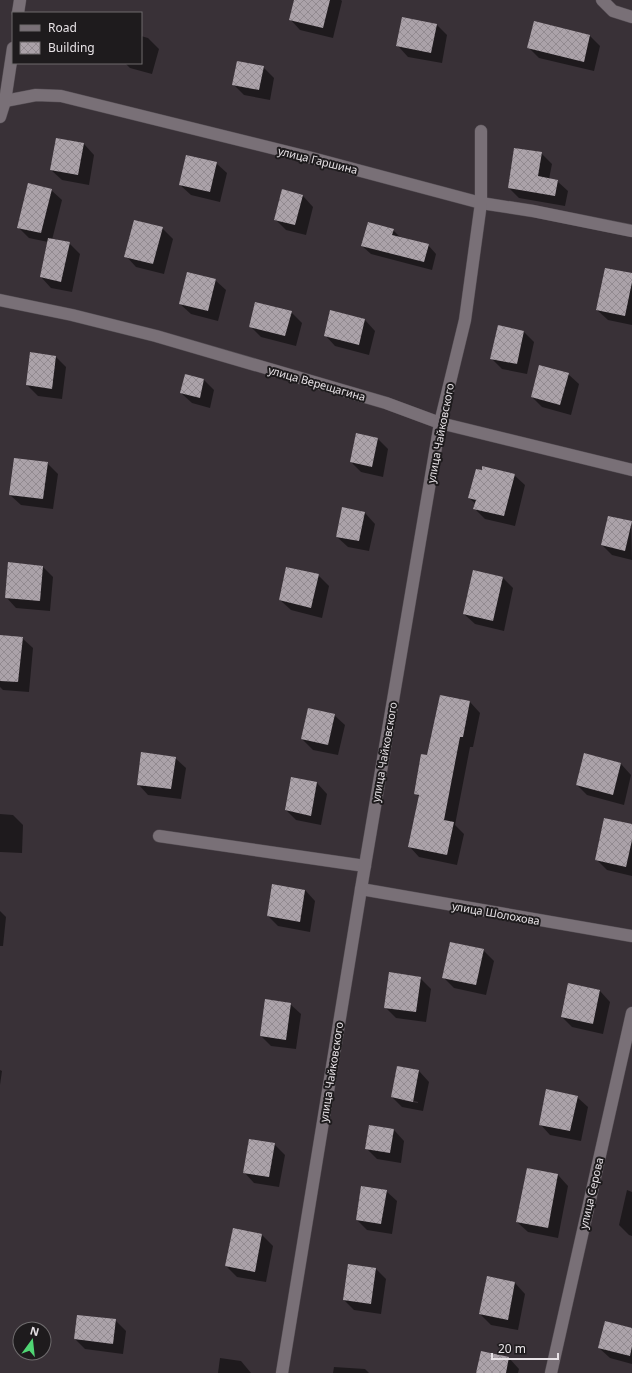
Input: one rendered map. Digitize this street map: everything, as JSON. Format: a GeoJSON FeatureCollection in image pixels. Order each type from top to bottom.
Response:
{"type":"FeatureCollection","features":[{"type":"Feature","properties":{"kind":"street"},"geometry":{"type":"LineString","coordinates":[[18,12],[20,0]]}},
{"type":"Feature","properties":{"kind":"street"},"geometry":{"type":"LineString","coordinates":[[602,0],[613,12],[632,17]]}},
{"type":"Feature","properties":{"kind":"street"},"geometry":{"type":"LineString","coordinates":[[0,117],[5,101],[12,55]]}},
{"type":"Feature","properties":{"kind":"street","name":"улица Гаршина"},"geometry":{"type":"LineString","coordinates":[[5,101],[36,95],[61,96],[312,158],[481,203],[533,211],[632,231]]}},
{"type":"Feature","properties":{"kind":"street","name":"улица Чайковского"},"geometry":{"type":"LineString","coordinates":[[282,1373],[361,889],[440,423],[465,320],[481,203],[481,131]]}},
{"type":"Feature","properties":{"kind":"street","name":"улица Верещагина"},"geometry":{"type":"LineString","coordinates":[[0,300],[72,315],[156,336],[386,403],[440,423],[632,470]]}},
{"type":"Feature","properties":{"kind":"street"},"geometry":{"type":"LineString","coordinates":[[159,836],[365,866]]}},
{"type":"Feature","properties":{"kind":"street","name":"улица Шолохова"},"geometry":{"type":"LineString","coordinates":[[361,889],[632,936]]}},
{"type":"Feature","properties":{"kind":"street","name":"улица Серова"},"geometry":{"type":"LineString","coordinates":[[551,1373],[632,1013]]}},
{"type":"Feature","properties":{"kind":"building"},"geometry":{"type":"Polygon","coordinates":[[[294,0],[330,0],[323,28],[289,20],[294,0]]]}},
{"type":"Feature","properties":{"kind":"building"},"geometry":{"type":"Polygon","coordinates":[[[402,17],[437,24],[431,53],[396,46],[402,17]]]}},
{"type":"Feature","properties":{"kind":"building"},"geometry":{"type":"Polygon","coordinates":[[[534,21],[590,35],[584,62],[527,48],[534,21]]]}},
{"type":"Feature","properties":{"kind":"building"},"geometry":{"type":"Polygon","coordinates":[[[237,61],[264,66],[259,90],[232,85],[237,61]]]}},
{"type":"Feature","properties":{"kind":"building"},"geometry":{"type":"Polygon","coordinates":[[[56,138],[84,143],[78,175],[50,170],[56,138]]]}},
{"type":"Feature","properties":{"kind":"building"},"geometry":{"type":"Polygon","coordinates":[[[514,148],[542,152],[538,176],[558,180],[555,196],[508,188],[514,148]]]}},
{"type":"Feature","properties":{"kind":"building"},"geometry":{"type":"Polygon","coordinates":[[[186,155],[217,162],[210,192],[179,185],[186,155]]]}},
{"type":"Feature","properties":{"kind":"building"},"geometry":{"type":"Polygon","coordinates":[[[28,183],[52,189],[41,233],[17,228],[28,183]]]}},
{"type":"Feature","properties":{"kind":"building"},"geometry":{"type":"Polygon","coordinates":[[[282,189],[303,195],[295,225],[274,220],[282,189]]]}},
{"type":"Feature","properties":{"kind":"building"},"geometry":{"type":"Polygon","coordinates":[[[134,220],[163,227],[153,264],[124,257],[134,220]]]}},
{"type":"Feature","properties":{"kind":"building"},"geometry":{"type":"Polygon","coordinates":[[[368,222],[394,229],[392,235],[429,244],[424,262],[361,246],[368,222]]]}},
{"type":"Feature","properties":{"kind":"building"},"geometry":{"type":"Polygon","coordinates":[[[48,238],[70,242],[61,282],[40,277],[48,238]]]}},
{"type":"Feature","properties":{"kind":"building"},"geometry":{"type":"Polygon","coordinates":[[[605,268],[632,273],[632,282],[625,316],[596,310],[605,268]]]}},
{"type":"Feature","properties":{"kind":"building"},"geometry":{"type":"Polygon","coordinates":[[[187,272],[216,279],[208,311],[179,304],[187,272]]]}},
{"type":"Feature","properties":{"kind":"building"},"geometry":{"type":"Polygon","coordinates":[[[255,302],[292,311],[285,336],[249,327],[255,302]]]}},
{"type":"Feature","properties":{"kind":"building"},"geometry":{"type":"Polygon","coordinates":[[[330,310],[365,319],[359,345],[324,336],[330,310]]]}},
{"type":"Feature","properties":{"kind":"building"},"geometry":{"type":"Polygon","coordinates":[[[498,325],[524,331],[517,364],[490,359],[498,325]]]}},
{"type":"Feature","properties":{"kind":"building"},"geometry":{"type":"Polygon","coordinates":[[[30,352],[56,356],[52,389],[26,385],[30,352]]]}},
{"type":"Feature","properties":{"kind":"building"},"geometry":{"type":"Polygon","coordinates":[[[539,365],[569,373],[560,405],[531,397],[539,365]]]}},
{"type":"Feature","properties":{"kind":"building"},"geometry":{"type":"Polygon","coordinates":[[[185,374],[204,379],[200,398],[180,393],[185,374]]]}},
{"type":"Feature","properties":{"kind":"building"},"geometry":{"type":"Polygon","coordinates":[[[356,433],[378,438],[372,467],[350,462],[356,433]]]}},
{"type":"Feature","properties":{"kind":"building"},"geometry":{"type":"Polygon","coordinates":[[[14,458],[48,462],[43,499],[9,495],[14,458]]]}},
{"type":"Feature","properties":{"kind":"building"},"geometry":{"type":"Polygon","coordinates":[[[482,466],[515,474],[504,516],[473,509],[476,500],[468,498],[476,469],[482,470],[482,466]]]}},
{"type":"Feature","properties":{"kind":"building"},"geometry":{"type":"Polygon","coordinates":[[[342,507],[365,512],[359,541],[336,537],[342,507]]]}},
{"type":"Feature","properties":{"kind":"building"},"geometry":{"type":"Polygon","coordinates":[[[608,516],[632,521],[625,551],[601,545],[608,516]]]}},
{"type":"Feature","properties":{"kind":"building"},"geometry":{"type":"Polygon","coordinates":[[[8,562],[43,566],[40,601],[5,598],[8,562]]]}},
{"type":"Feature","properties":{"kind":"building"},"geometry":{"type":"Polygon","coordinates":[[[286,567],[319,574],[311,608],[279,600],[286,567]]]}},
{"type":"Feature","properties":{"kind":"building"},"geometry":{"type":"Polygon","coordinates":[[[473,570],[503,577],[493,621],[463,614],[473,570]]]}},
{"type":"Feature","properties":{"kind":"building"},"geometry":{"type":"Polygon","coordinates":[[[0,635],[23,637],[18,682],[0,681],[0,635]]]}},
{"type":"Feature","properties":{"kind":"building"},"geometry":{"type":"Polygon","coordinates":[[[440,695],[470,701],[463,737],[460,737],[444,820],[454,822],[447,855],[408,847],[419,795],[414,794],[421,754],[427,755],[440,695]]]}},
{"type":"Feature","properties":{"kind":"building"},"geometry":{"type":"Polygon","coordinates":[[[308,708],[335,714],[328,745],[301,739],[308,708]]]}},
{"type":"Feature","properties":{"kind":"building"},"geometry":{"type":"Polygon","coordinates":[[[141,752],[176,757],[171,789],[137,785],[141,752]]]}},
{"type":"Feature","properties":{"kind":"building"},"geometry":{"type":"Polygon","coordinates":[[[584,753],[621,763],[613,795],[576,785],[584,753]]]}},
{"type":"Feature","properties":{"kind":"building"},"geometry":{"type":"Polygon","coordinates":[[[291,777],[317,782],[311,816],[285,810],[291,777]]]}},
{"type":"Feature","properties":{"kind":"building"},"geometry":{"type":"Polygon","coordinates":[[[604,818],[632,824],[632,840],[626,867],[595,860],[604,818]]]}},
{"type":"Feature","properties":{"kind":"building"},"geometry":{"type":"Polygon","coordinates":[[[272,884],[305,890],[300,922],[267,916],[272,884]]]}},
{"type":"Feature","properties":{"kind":"building"},"geometry":{"type":"Polygon","coordinates":[[[450,942],[484,949],[476,985],[442,978],[450,942]]]}},
{"type":"Feature","properties":{"kind":"building"},"geometry":{"type":"Polygon","coordinates":[[[389,972],[421,977],[416,1012],[384,1008],[389,972]]]}},
{"type":"Feature","properties":{"kind":"building"},"geometry":{"type":"Polygon","coordinates":[[[568,983],[600,990],[593,1024],[561,1017],[568,983]]]}},
{"type":"Feature","properties":{"kind":"building"},"geometry":{"type":"Polygon","coordinates":[[[265,999],[291,1003],[286,1040],[260,1036],[265,999]]]}},
{"type":"Feature","properties":{"kind":"building"},"geometry":{"type":"Polygon","coordinates":[[[397,1066],[419,1070],[413,1102],[391,1097],[397,1066]]]}},
{"type":"Feature","properties":{"kind":"building"},"geometry":{"type":"Polygon","coordinates":[[[546,1089],[578,1096],[570,1131],[539,1125],[546,1089]]]}},
{"type":"Feature","properties":{"kind":"building"},"geometry":{"type":"Polygon","coordinates":[[[369,1125],[394,1129],[390,1153],[365,1149],[369,1125]]]}},
{"type":"Feature","properties":{"kind":"building"},"geometry":{"type":"Polygon","coordinates":[[[249,1139],[275,1143],[269,1177],[243,1173],[249,1139]]]}},
{"type":"Feature","properties":{"kind":"building"},"geometry":{"type":"Polygon","coordinates":[[[527,1168],[558,1174],[548,1228],[516,1222],[527,1168]]]}},
{"type":"Feature","properties":{"kind":"building"},"geometry":{"type":"Polygon","coordinates":[[[361,1186],[387,1190],[381,1224],[356,1220],[361,1186]]]}},
{"type":"Feature","properties":{"kind":"building"},"geometry":{"type":"Polygon","coordinates":[[[233,1228],[262,1234],[255,1272],[225,1266],[233,1228]]]}},
{"type":"Feature","properties":{"kind":"building"},"geometry":{"type":"Polygon","coordinates":[[[348,1264],[376,1268],[371,1304],[343,1300],[348,1264]]]}},
{"type":"Feature","properties":{"kind":"building"},"geometry":{"type":"Polygon","coordinates":[[[487,1276],[515,1282],[508,1320],[479,1314],[487,1276]]]}},
{"type":"Feature","properties":{"kind":"building"},"geometry":{"type":"Polygon","coordinates":[[[77,1315],[116,1319],[113,1344],[74,1339],[77,1315]]]}},
{"type":"Feature","properties":{"kind":"building"},"geometry":{"type":"Polygon","coordinates":[[[605,1321],[632,1328],[632,1346],[630,1356],[598,1348],[605,1321]]]}},
{"type":"Feature","properties":{"kind":"building"},"geometry":{"type":"Polygon","coordinates":[[[481,1351],[509,1357],[506,1373],[476,1373],[481,1351]]]}}]}
